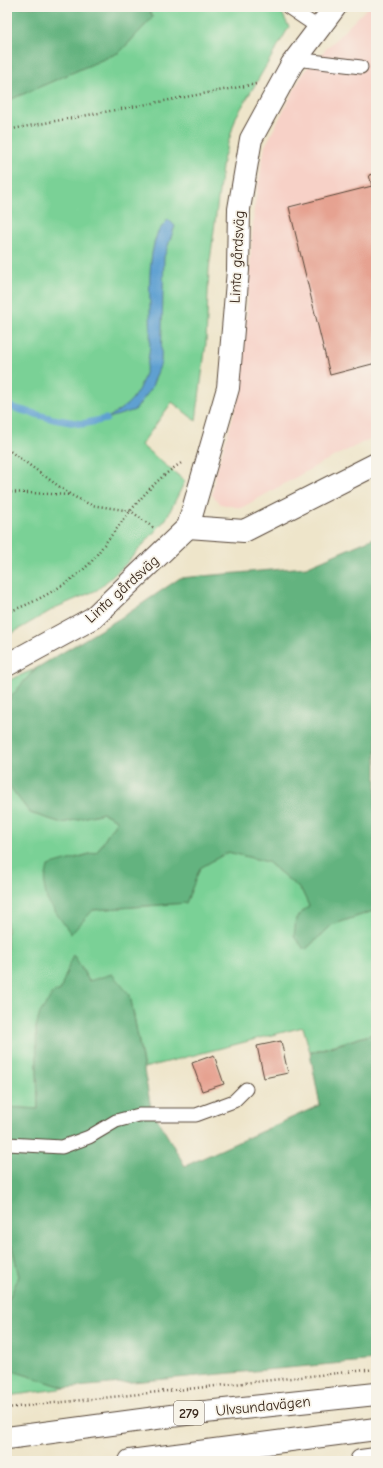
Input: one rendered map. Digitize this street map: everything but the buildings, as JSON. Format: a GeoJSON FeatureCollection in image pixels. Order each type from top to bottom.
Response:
{"type":"FeatureCollection","features":[{"type":"Feature","properties":{"kind":"street","name":"Linta gårdsväg"},"geometry":{"type":"LineString","coordinates":[[7,665],[93,618],[188,527],[228,388],[238,270],[239,209],[252,140],[296,59],[335,7]]}},
{"type":"Feature","properties":{"kind":"street"},"geometry":{"type":"LineString","coordinates":[[188,527],[244,531],[376,464]]}},
{"type":"Feature","properties":{"kind":"street","name":"Ulvsundavägen"},"geometry":{"type":"LineString","coordinates":[[7,1438],[186,1414],[376,1394]]}},
{"type":"Feature","properties":{"kind":"street"},"geometry":{"type":"LineString","coordinates":[[130,1461],[376,1429]]}},
{"type":"Feature","properties":{"kind":"street"},"geometry":{"type":"LineString","coordinates":[[177,1454],[200,1461]]}},
{"type":"Feature","properties":{"kind":"street"},"geometry":{"type":"LineString","coordinates":[[361,1461],[376,1459]]}},
{"type":"Feature","properties":{"kind":"lane"},"geometry":{"type":"LineString","coordinates":[[288,7],[319,28]]}},
{"type":"Feature","properties":{"kind":"lane"},"geometry":{"type":"LineString","coordinates":[[296,59],[361,67]]}},
{"type":"Feature","properties":{"kind":"lane"},"geometry":{"type":"LineString","coordinates":[[7,1144],[62,1147],[89,1138],[116,1121],[139,1116],[196,1115],[234,1101],[246,1089]]}},
{"type":"Feature","properties":{"kind":"path"},"geometry":{"type":"LineString","coordinates":[[7,130],[264,82]]}},
{"type":"Feature","properties":{"kind":"path"},"geometry":{"type":"LineString","coordinates":[[7,449],[71,495],[90,505],[131,511],[86,567],[45,596],[21,608],[7,612]]}},
{"type":"Feature","properties":{"kind":"path"},"geometry":{"type":"LineString","coordinates":[[7,492],[71,495]]}},
{"type":"Feature","properties":{"kind":"path"},"geometry":{"type":"LineString","coordinates":[[7,1408],[376,1369]]}},
{"type":"Feature","properties":{"kind":"shaded area"},"geometry":{"type":"Polygon","coordinates":[[[368,7],[376,7],[376,436],[323,462],[241,508],[221,504],[212,495],[216,471],[241,391],[254,208],[265,146],[304,71],[368,7]]]}},
{"type":"Feature","properties":{"kind":"green space"},"geometry":{"type":"Polygon","coordinates":[[[7,7],[147,7],[153,17],[120,52],[7,101],[7,7]]]}},
{"type":"Feature","properties":{"kind":"green space"},"geometry":{"type":"Polygon","coordinates":[[[147,7],[279,7],[289,27],[236,117],[223,160],[209,269],[206,343],[196,421],[172,402],[141,445],[185,481],[166,519],[124,566],[97,590],[57,607],[7,636],[7,101],[120,52],[153,17],[147,7]]]}},
{"type":"Feature","properties":{"kind":"green space"},"geometry":{"type":"Polygon","coordinates":[[[376,537],[376,910],[332,925],[305,950],[294,937],[296,918],[309,906],[302,891],[268,862],[228,852],[200,868],[186,903],[93,910],[71,934],[47,900],[44,885],[48,866],[97,852],[117,820],[103,813],[62,823],[30,813],[7,783],[7,707],[10,698],[35,669],[127,614],[180,578],[306,567],[376,537]]]}},
{"type":"Feature","properties":{"kind":"green space"},"geometry":{"type":"Polygon","coordinates":[[[35,669],[10,698],[7,707],[7,681],[35,669]]]}},
{"type":"Feature","properties":{"kind":"green space"},"geometry":{"type":"Polygon","coordinates":[[[7,783],[30,813],[62,823],[103,813],[117,820],[97,852],[74,858],[71,933],[93,910],[186,903],[200,868],[228,852],[268,862],[302,891],[309,906],[296,918],[305,950],[332,925],[376,910],[376,1033],[310,1052],[303,1027],[144,1068],[130,995],[89,981],[74,955],[60,991],[36,1027],[38,1109],[7,1107],[7,783]]]}},
{"type":"Feature","properties":{"kind":"green space"},"geometry":{"type":"Polygon","coordinates":[[[73,954],[89,981],[112,974],[130,995],[151,1108],[185,1166],[320,1105],[310,1053],[376,1033],[376,1360],[66,1388],[10,1370],[7,1366],[7,1303],[19,1276],[12,1246],[7,1244],[7,1107],[38,1109],[36,1027],[40,1013],[53,993],[60,991],[73,954]]]}},
{"type":"Feature","properties":{"kind":"green space"},"geometry":{"type":"Polygon","coordinates":[[[7,1244],[12,1246],[19,1277],[7,1303],[7,1244]]]}},
{"type":"Feature","properties":{"kind":"green space"},"geometry":{"type":"Polygon","coordinates":[[[7,1366],[10,1370],[66,1388],[7,1396],[7,1366]]]}},
{"type":"Feature","properties":{"kind":"water"},"geometry":{"type":"Polygon","coordinates":[[[168,219],[175,226],[164,257],[161,363],[151,389],[135,410],[106,419],[121,409],[133,398],[143,380],[148,361],[150,340],[150,275],[152,254],[157,234],[168,219]]]}},
{"type":"Feature","properties":{"kind":"waterway"},"geometry":{"type":"LineString","coordinates":[[7,406],[53,419],[82,424],[106,419]]}}]}
